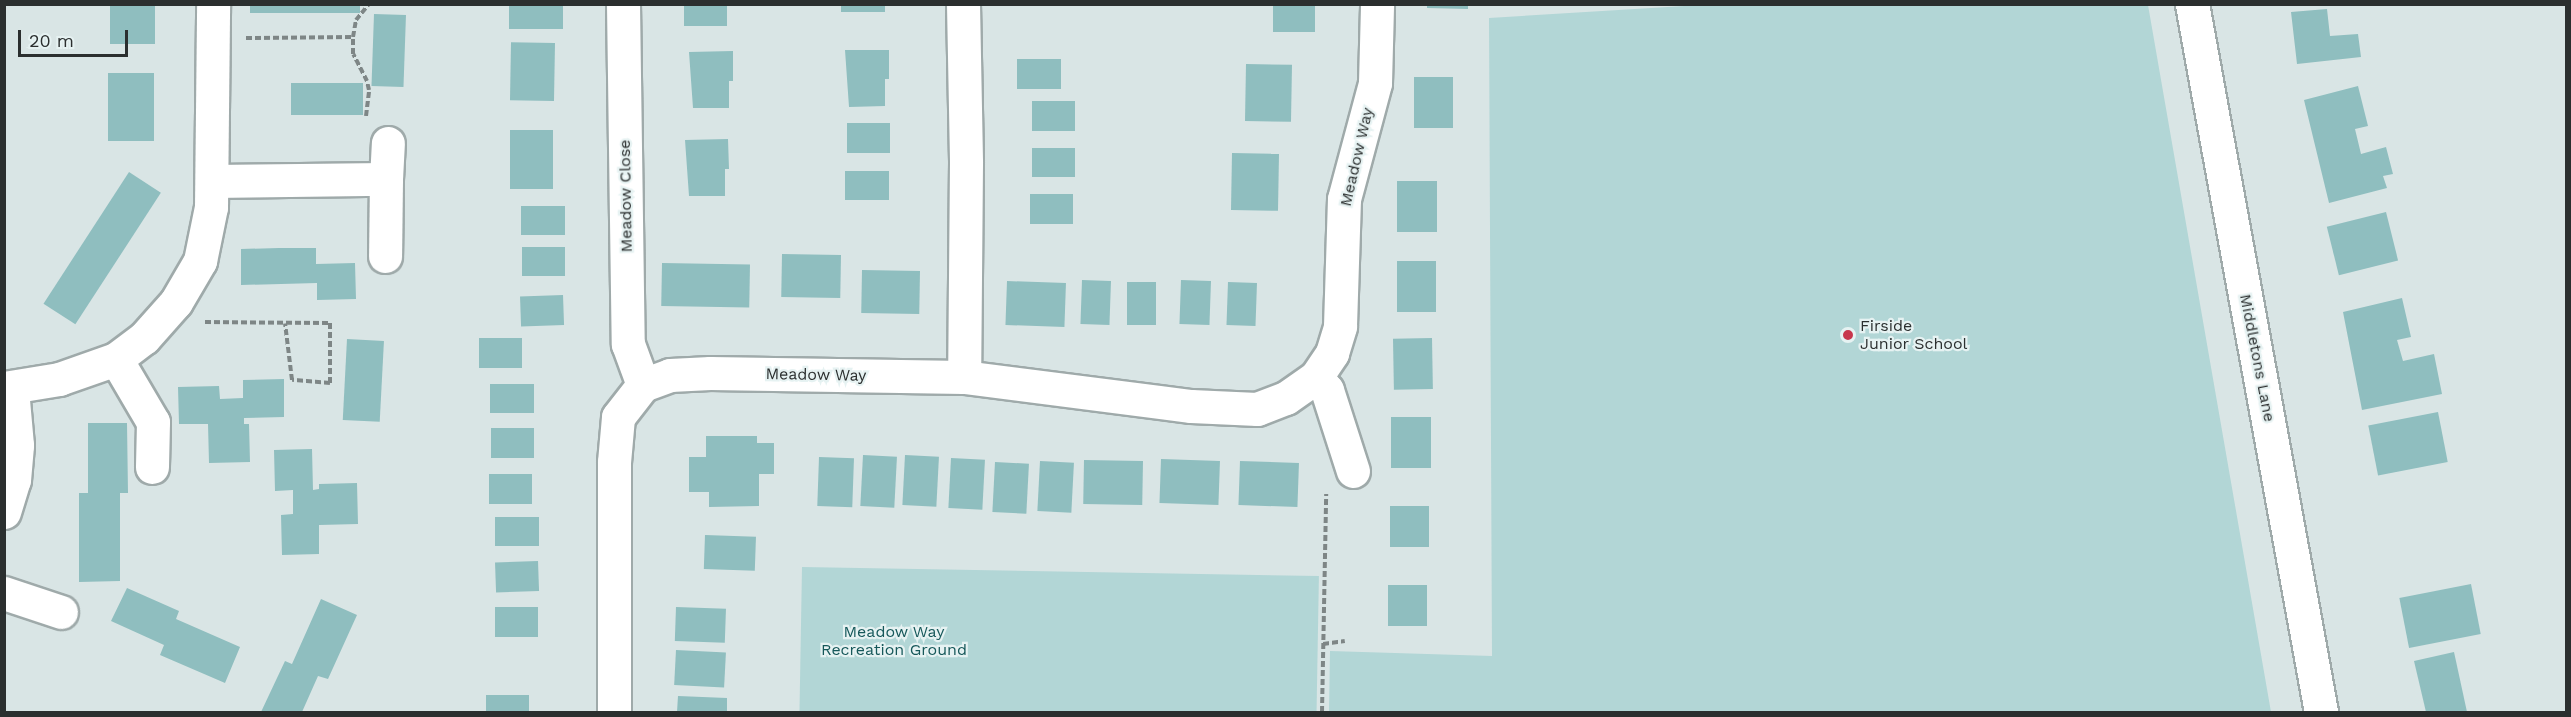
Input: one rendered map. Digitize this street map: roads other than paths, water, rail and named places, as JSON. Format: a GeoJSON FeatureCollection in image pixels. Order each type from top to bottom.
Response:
{"type":"FeatureCollection","features":[{"type":"Feature","properties":{"kind":"street"},"geometry":{"type":"LineString","coordinates":[[4,512],[14,480],[17,445],[8,388],[59,379],[116,359],[144,338],[176,302],[200,261],[211,207],[213,4]]}},
{"type":"Feature","properties":{"kind":"street","name":"Meadow Close"},"geometry":{"type":"LineString","coordinates":[[623,4],[628,344],[643,385]]}},
{"type":"Feature","properties":{"kind":"street"},"geometry":{"type":"LineString","coordinates":[[963,4],[966,163],[964,377]]}},
{"type":"Feature","properties":{"kind":"street","name":"Meadow Way"},"geometry":{"type":"LineString","coordinates":[[643,385],[670,375],[710,373],[964,377],[1191,406],[1257,409],[1286,398],[1316,377],[1332,352],[1340,326],[1344,199],[1375,83],[1377,4]]}},
{"type":"Feature","properties":{"kind":"street","name":"Middletons Lane"},"geometry":{"type":"LineString","coordinates":[[2192,4],[2321,712]]}},
{"type":"Feature","properties":{"kind":"street"},"geometry":{"type":"LineString","coordinates":[[385,256],[388,143]]}},
{"type":"Feature","properties":{"kind":"street"},"geometry":{"type":"LineString","coordinates":[[212,181],[386,179]]}},
{"type":"Feature","properties":{"kind":"street"},"geometry":{"type":"LineString","coordinates":[[116,359],[153,422],[152,467]]}},
{"type":"Feature","properties":{"kind":"street"},"geometry":{"type":"LineString","coordinates":[[1316,377],[1327,390],[1340,478]]}},
{"type":"Feature","properties":{"kind":"street"},"geometry":{"type":"LineString","coordinates":[[614,712],[615,462],[618,417],[643,385]]}},
{"type":"Feature","properties":{"kind":"street"},"geometry":{"type":"LineString","coordinates":[[4,592],[61,612]]}},
{"type":"Feature","properties":{"kind":"place","name":"Firside Junior School"},"geometry":{"type":"Point","coordinates":[1848,335]}},
{"type":"Feature","properties":{"kind":"park label","name":"Meadow Way Recreation Ground"},"geometry":{"type":"Point","coordinates":[894,641]}}]}
